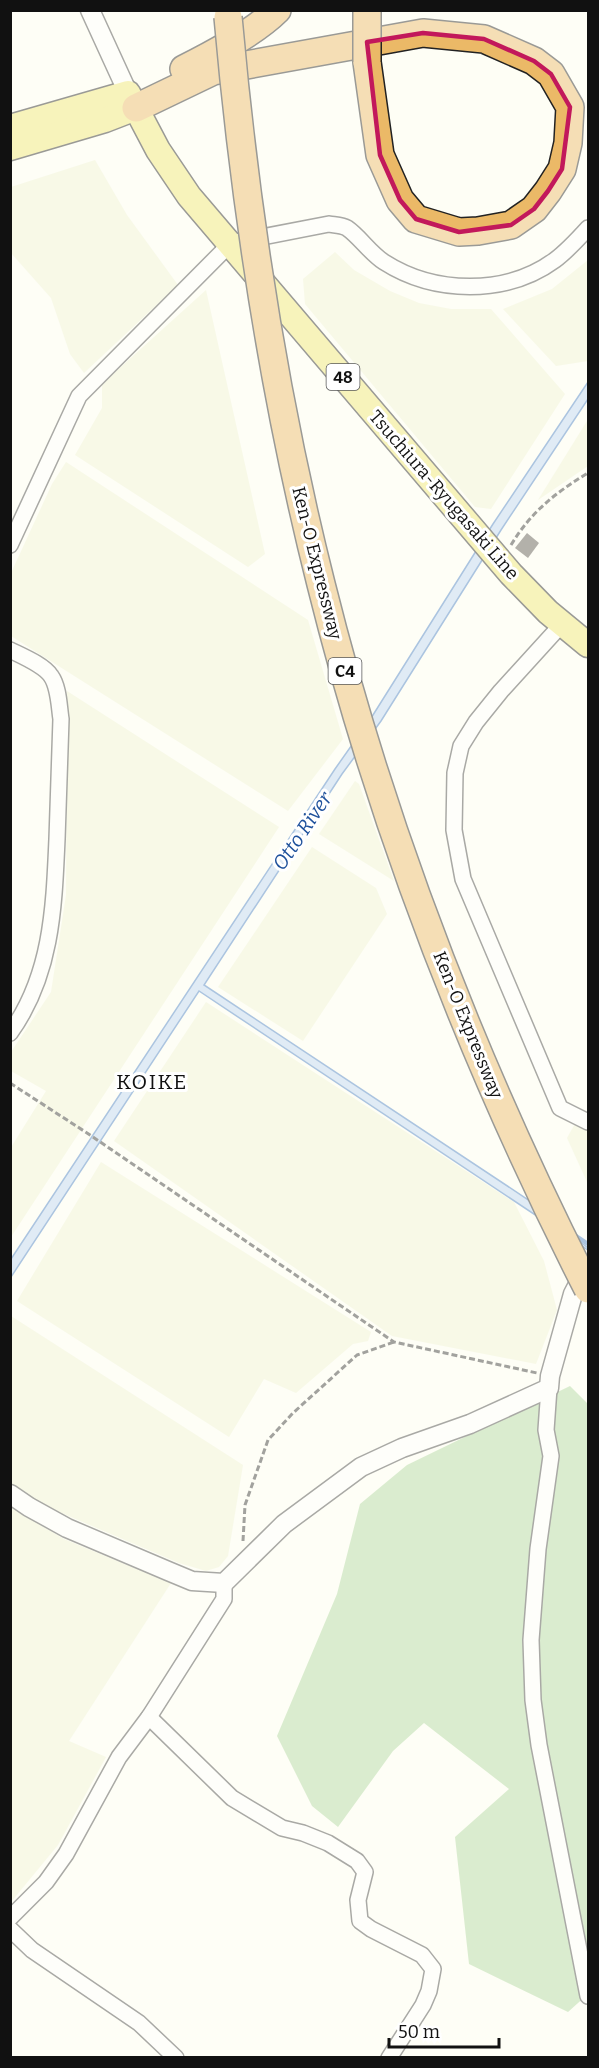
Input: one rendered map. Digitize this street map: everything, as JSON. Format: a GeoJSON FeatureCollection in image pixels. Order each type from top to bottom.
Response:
{"type":"FeatureCollection","features":[{"type":"Feature","properties":{"kind":"highway"},"geometry":{"type":"LineString","coordinates":[[132,101],[207,58],[267,20],[277,10]]}},
{"type":"Feature","properties":{"kind":"highway"},"geometry":{"type":"LineString","coordinates":[[132,101],[213,71],[423,33],[484,39],[534,61],[551,74],[570,107],[568,142],[562,169],[534,209],[511,225],[459,232],[417,219],[400,200],[380,155],[368,62],[367,10]]}},
{"type":"Feature","properties":{"kind":"highway","name":"Ken-O Expressway"},"geometry":{"type":"LineString","coordinates":[[227,14],[246,191],[279,394],[321,586],[356,713],[407,869],[461,1010],[529,1168],[588,1289]]}},
{"type":"Feature","properties":{"kind":"main road"},"geometry":{"type":"LineString","coordinates":[[10,127],[132,101]]}},
{"type":"Feature","properties":{"kind":"main road"},"geometry":{"type":"LineString","coordinates":[[10,148],[105,120],[132,101]]}},
{"type":"Feature","properties":{"kind":"main road","name":"Tsuchiura-Ryugasaki Line"},"geometry":{"type":"LineString","coordinates":[[132,101],[158,150],[189,196],[499,560],[533,598],[588,645]]}},
{"type":"Feature","properties":{"kind":"street"},"geometry":{"type":"LineString","coordinates":[[90,10],[132,101]]}},
{"type":"Feature","properties":{"kind":"street"},"geometry":{"type":"LineString","coordinates":[[10,545],[79,396],[231,243],[329,224],[345,226],[380,260],[400,272],[421,281],[478,287],[494,285],[534,272],[554,261],[588,228]]}},
{"type":"Feature","properties":{"kind":"street"},"geometry":{"type":"LineString","coordinates":[[562,624],[476,722],[461,746],[455,773],[454,830],[463,879],[560,1108],[588,1122]]}},
{"type":"Feature","properties":{"kind":"street"},"geometry":{"type":"LineString","coordinates":[[10,650],[33,661],[51,676],[57,694],[61,720],[54,906],[50,938],[33,993],[22,1017],[10,1033]]}},
{"type":"Feature","properties":{"kind":"street"},"geometry":{"type":"LineString","coordinates":[[588,1264],[573,1294],[549,1382],[546,1430],[551,1456],[538,1549],[531,1640],[533,1700],[539,1745],[588,1996]]}},
{"type":"Feature","properties":{"kind":"street"},"geometry":{"type":"LineString","coordinates":[[10,1918],[46,1882],[66,1854],[119,1757],[149,1717],[224,1599],[224,1583],[242,1565],[284,1524],[362,1467],[402,1448],[470,1424],[549,1382]]}},
{"type":"Feature","properties":{"kind":"street"},"geometry":{"type":"LineString","coordinates":[[10,1494],[29,1508],[67,1528],[192,1581],[224,1583]]}},
{"type":"Feature","properties":{"kind":"street"},"geometry":{"type":"LineString","coordinates":[[149,1717],[232,1798],[282,1828],[303,1833],[328,1844],[357,1861],[365,1872],[357,1900],[360,1921],[422,1955],[433,1969],[429,1991],[423,2005],[391,2057]]}},
{"type":"Feature","properties":{"kind":"street"},"geometry":{"type":"LineString","coordinates":[[10,1929],[32,1950],[140,2023],[176,2058]]}},
{"type":"Feature","properties":{"kind":"path"},"geometry":{"type":"LineString","coordinates":[[499,560],[524,524],[554,495],[588,473]]}},
{"type":"Feature","properties":{"kind":"path"},"geometry":{"type":"LineString","coordinates":[[10,1083],[394,1342],[549,1382]]}},
{"type":"Feature","properties":{"kind":"path"},"geometry":{"type":"LineString","coordinates":[[242,1565],[245,1504],[268,1440],[293,1413],[357,1355],[394,1342]]}},
{"type":"Feature","properties":{"kind":"highlighted area"},"geometry":{"type":"Polygon","coordinates":[[[423,33],[484,39],[534,61],[551,74],[570,107],[562,169],[534,209],[511,225],[459,232],[416,219],[400,200],[380,155],[367,42],[423,33]]]}},
{"type":"Feature","properties":{"kind":"green space"},"geometry":{"type":"Polygon","coordinates":[[[95,160],[127,215],[178,285],[84,373],[70,354],[51,298],[11,253],[11,187],[95,160]]]}},
{"type":"Feature","properties":{"kind":"green space"},"geometry":{"type":"Polygon","coordinates":[[[335,252],[354,270],[390,291],[419,303],[451,309],[491,309],[565,394],[491,509],[475,507],[305,304],[303,279],[335,252]]]}},
{"type":"Feature","properties":{"kind":"green space"},"geometry":{"type":"Polygon","coordinates":[[[588,260],[588,361],[556,366],[503,309],[552,289],[588,260]]]}},
{"type":"Feature","properties":{"kind":"green space"},"geometry":{"type":"Polygon","coordinates":[[[206,290],[265,554],[248,567],[75,455],[102,408],[102,384],[206,290]]]}},
{"type":"Feature","properties":{"kind":"green space"},"geometry":{"type":"Polygon","coordinates":[[[587,421],[588,466],[538,500],[587,421]]]}},
{"type":"Feature","properties":{"kind":"green space"},"geometry":{"type":"Polygon","coordinates":[[[66,462],[308,620],[343,739],[288,811],[11,636],[11,573],[52,484],[66,462]]]}},
{"type":"Feature","properties":{"kind":"green space"},"geometry":{"type":"Polygon","coordinates":[[[67,691],[279,827],[11,1237],[10,1149],[46,1091],[11,1071],[11,1052],[51,992],[66,895],[67,691]]]}},
{"type":"Feature","properties":{"kind":"green space"},"geometry":{"type":"Polygon","coordinates":[[[355,781],[359,784],[394,881],[319,834],[355,781]]]}},
{"type":"Feature","properties":{"kind":"green space"},"geometry":{"type":"Polygon","coordinates":[[[312,847],[376,888],[387,914],[303,1041],[218,987],[312,847]]]}},
{"type":"Feature","properties":{"kind":"green space"},"geometry":{"type":"Polygon","coordinates":[[[206,1002],[514,1202],[544,1261],[557,1310],[536,1364],[392,1336],[114,1141],[206,1002]]]}},
{"type":"Feature","properties":{"kind":"green space"},"geometry":{"type":"Polygon","coordinates":[[[576,1122],[588,1129],[588,1184],[567,1138],[576,1122]]]}},
{"type":"Feature","properties":{"kind":"green space"},"geometry":{"type":"Polygon","coordinates":[[[101,1162],[371,1332],[368,1341],[353,1344],[296,1393],[264,1379],[229,1437],[17,1301],[101,1162]]]}},
{"type":"Feature","properties":{"kind":"green space"},"geometry":{"type":"Polygon","coordinates":[[[11,1316],[243,1465],[228,1556],[219,1567],[206,1571],[179,1563],[31,1500],[11,1485],[11,1316]]]}},
{"type":"Feature","properties":{"kind":"green space"},"geometry":{"type":"Polygon","coordinates":[[[570,1386],[588,1404],[588,1994],[568,2012],[469,1964],[455,1837],[509,1789],[424,1723],[393,1751],[338,1827],[312,1806],[277,1736],[337,1594],[360,1504],[407,1465],[570,1386]]]}},
{"type":"Feature","properties":{"kind":"green space"},"geometry":{"type":"Polygon","coordinates":[[[11,1507],[64,1539],[171,1583],[69,1741],[106,1757],[58,1845],[11,1902],[11,1507]]]}},
{"type":"Feature","properties":{"kind":"water","name":"Otto River"},"geometry":{"type":"Polygon","coordinates":[[[588,382],[588,399],[501,530],[381,721],[342,774],[204,985],[533,1203],[588,1250],[199,991],[11,1277],[11,1259],[373,715],[493,524],[588,382]]]}},
{"type":"Feature","properties":{"kind":"building"},"geometry":{"type":"Polygon","coordinates":[[[527,533],[539,543],[528,558],[515,548],[527,533]]]}},
{"type":"Feature","properties":{"kind":"waterway"},"geometry":{"type":"LineString","coordinates":[[573,1234],[588,1244]]}},
{"type":"Feature","properties":{"kind":"district","name":"KOIKE"},"geometry":{"type":"Point","coordinates":[152,1082]}}]}
